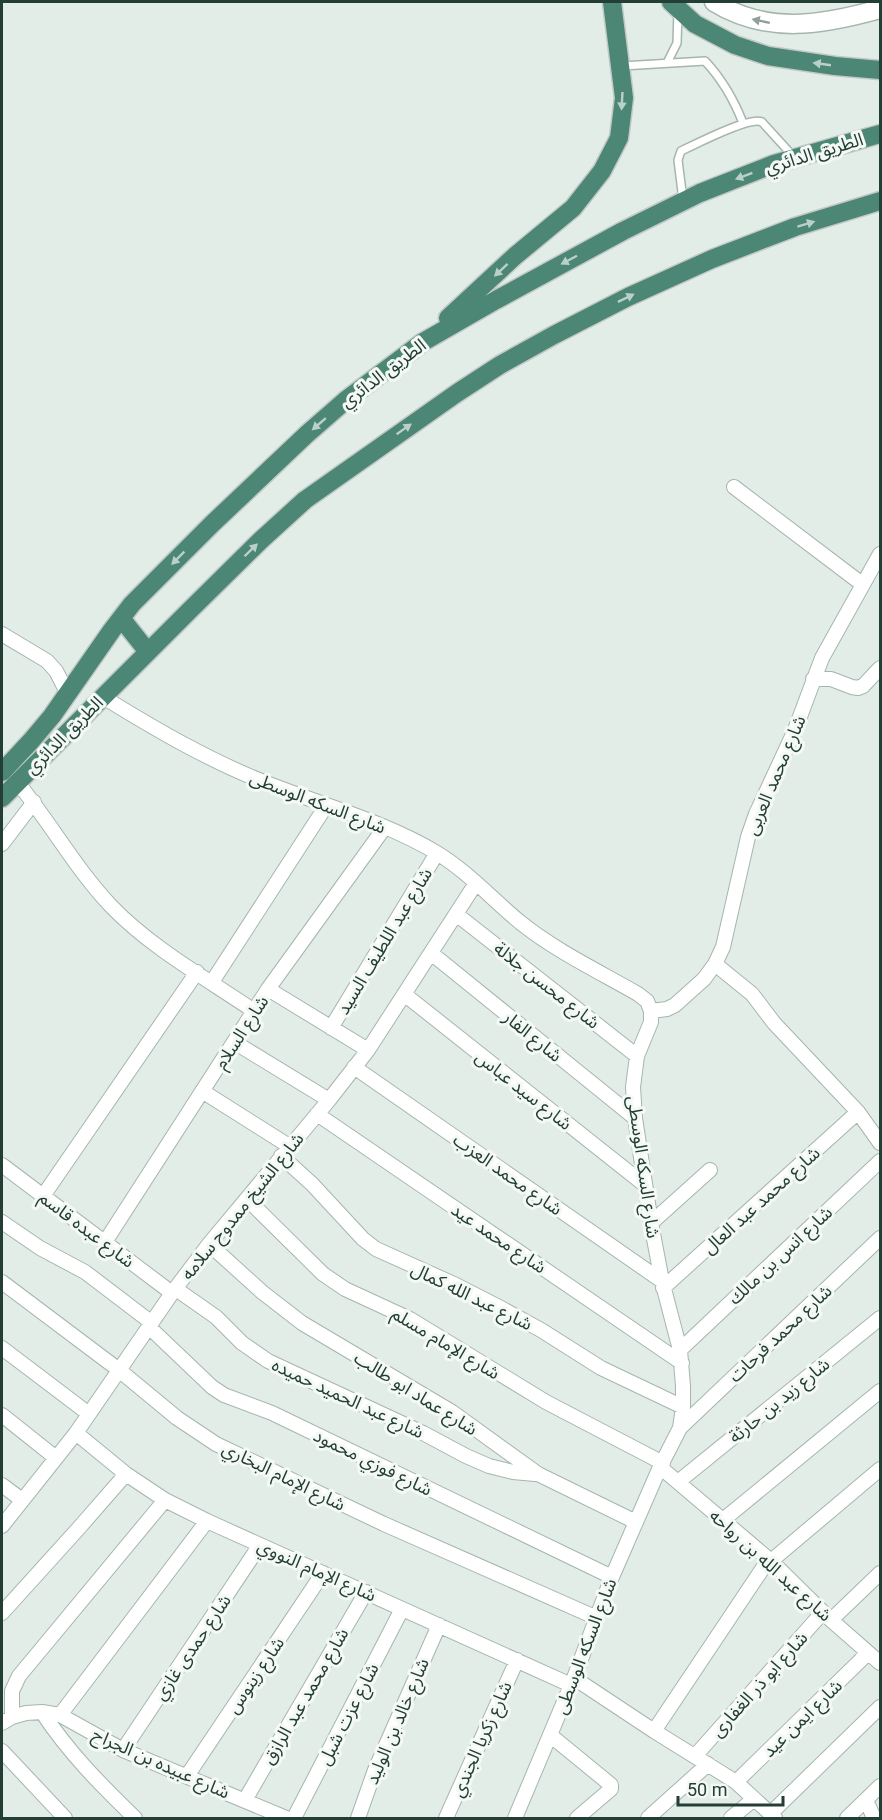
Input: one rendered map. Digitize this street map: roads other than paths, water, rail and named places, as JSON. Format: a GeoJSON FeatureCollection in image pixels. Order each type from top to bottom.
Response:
{"type":"FeatureCollection","features":[{"type":"Feature","properties":{"kind":"highway"},"geometry":{"type":"LineString","coordinates":[[423,342],[515,256],[573,208],[602,171],[619,138],[624,98],[612,2]]}},
{"type":"Feature","properties":{"kind":"highway"},"geometry":{"type":"LineString","coordinates":[[674,5],[695,24],[735,45],[768,56],[880,70]]}},
{"type":"Feature","properties":{"kind":"highway","name":"الطريق الدائري"},"geometry":{"type":"LineString","coordinates":[[2,798],[9,768],[68,694],[121,618],[212,524],[346,400],[423,342],[603,242],[683,202],[795,158],[880,134]]}},
{"type":"Feature","properties":{"kind":"highway","name":"الطريق الدائري"},"geometry":{"type":"LineString","coordinates":[[9,768],[103,697],[253,547],[305,500],[500,365],[628,297],[712,259],[795,227],[880,201]]}},
{"type":"Feature","properties":{"kind":"highway"},"geometry":{"type":"LineString","coordinates":[[121,618],[148,652]]}},
{"type":"Feature","properties":{"kind":"street"},"geometry":{"type":"LineString","coordinates":[[714,2],[754,20],[780,24],[824,22],[880,9]]}},
{"type":"Feature","properties":{"kind":"street"},"geometry":{"type":"LineString","coordinates":[[734,487],[862,584]]}},
{"type":"Feature","properties":{"kind":"street","name":"شارع محمد العربى"},"geometry":{"type":"LineString","coordinates":[[651,1011],[668,1009],[675,1005],[704,979],[715,964],[723,947],[752,825],[795,730],[822,658],[880,554]]}},
{"type":"Feature","properties":{"kind":"street"},"geometry":{"type":"LineString","coordinates":[[2,634],[47,661],[56,671],[68,694]]}},
{"type":"Feature","properties":{"kind":"street"},"geometry":{"type":"LineString","coordinates":[[813,679],[831,679],[858,688],[863,686],[880,668]]}},
{"type":"Feature","properties":{"kind":"street","name":"شارع السكه الوسطى"},"geometry":{"type":"LineString","coordinates":[[103,697],[199,752],[261,781],[385,827],[437,853],[536,934],[638,994],[646,1001],[651,1011],[651,1022],[637,1056],[633,1087],[635,1118],[651,1223],[681,1356],[683,1407],[680,1428],[612,1576],[573,1681],[516,1818]]}},
{"type":"Feature","properties":{"kind":"street"},"geometry":{"type":"LineString","coordinates":[[9,768],[90,882],[112,907],[136,929],[254,1011]]}},
{"type":"Feature","properties":{"kind":"street"},"geometry":{"type":"LineString","coordinates":[[2,844],[34,802]]}},
{"type":"Feature","properties":{"kind":"street"},"geometry":{"type":"LineString","coordinates":[[212,982],[326,806]]}},
{"type":"Feature","properties":{"kind":"street","name":"شارع السلام"},"geometry":{"type":"LineString","coordinates":[[105,1242],[268,989],[385,827]]}},
{"type":"Feature","properties":{"kind":"street","name":"شارع عبد اللطيف السيد"},"geometry":{"type":"LineString","coordinates":[[331,1028],[437,853]]}},
{"type":"Feature","properties":{"kind":"street","name":"شارع الشيخ ممدوح سلامه"},"geometry":{"type":"LineString","coordinates":[[2,1526],[76,1433],[209,1244],[368,1050],[476,883]]}},
{"type":"Feature","properties":{"kind":"street","name":"شارع محسن جلالة"},"geometry":{"type":"LineString","coordinates":[[456,914],[637,1056]]}},
{"type":"Feature","properties":{"kind":"street","name":"شارع الفار"},"geometry":{"type":"LineString","coordinates":[[431,953],[635,1118]]}},
{"type":"Feature","properties":{"kind":"street"},"geometry":{"type":"LineString","coordinates":[[715,964],[752,994],[778,1028],[858,1112],[880,1143]]}},
{"type":"Feature","properties":{"kind":"street"},"geometry":{"type":"LineString","coordinates":[[43,1196],[197,972]]}},
{"type":"Feature","properties":{"kind":"street"},"geometry":{"type":"LineString","coordinates":[[268,989],[368,1050]]}},
{"type":"Feature","properties":{"kind":"street","name":"شارع سيد عباس"},"geometry":{"type":"LineString","coordinates":[[404,994],[645,1185]]}},
{"type":"Feature","properties":{"kind":"street"},"geometry":{"type":"LineString","coordinates":[[234,1042],[329,1100]]}},
{"type":"Feature","properties":{"kind":"street","name":"شارع محمد العزب"},"geometry":{"type":"LineString","coordinates":[[354,1067],[663,1284]]}},
{"type":"Feature","properties":{"kind":"street","name":"شارع عبد الله كمال"},"geometry":{"type":"LineString","coordinates":[[202,1091],[285,1151],[363,1239],[376,1249],[499,1307],[602,1368],[683,1407]]}},
{"type":"Feature","properties":{"kind":"street","name":"شارع محمد عبد العال"},"geometry":{"type":"LineString","coordinates":[[663,1284],[858,1112]]}},
{"type":"Feature","properties":{"kind":"street","name":"شارع محمد عيد"},"geometry":{"type":"LineString","coordinates":[[317,1114],[681,1356]]}},
{"type":"Feature","properties":{"kind":"street","name":"شارع انس بن مالك"},"geometry":{"type":"LineString","coordinates":[[681,1356],[880,1161]]}},
{"type":"Feature","properties":{"kind":"street","name":"شارع عبده قاسم"},"geometry":{"type":"LineString","coordinates":[[2,1165],[174,1291]]}},
{"type":"Feature","properties":{"kind":"street"},"geometry":{"type":"LineString","coordinates":[[651,1223],[710,1170]]}},
{"type":"Feature","properties":{"kind":"street","name":"شارع الإمام مسلم"},"geometry":{"type":"LineString","coordinates":[[247,1199],[323,1274],[345,1289],[410,1319],[546,1402],[662,1465]]}},
{"type":"Feature","properties":{"kind":"street","name":"شارع فوزي محمود"},"geometry":{"type":"LineString","coordinates":[[2,1222],[40,1248],[85,1272],[151,1325],[212,1387],[224,1395],[272,1413],[612,1576]]}},
{"type":"Feature","properties":{"kind":"street","name":"شارع محمد فرحات"},"geometry":{"type":"LineString","coordinates":[[680,1428],[880,1238]]}},
{"type":"Feature","properties":{"kind":"street","name":"شارع عماد ابو طالب"},"geometry":{"type":"LineString","coordinates":[[209,1244],[262,1292],[302,1323],[452,1412],[538,1474],[636,1522]]}},
{"type":"Feature","properties":{"kind":"street","name":"شارع الإمام البخاري"},"geometry":{"type":"LineString","coordinates":[[2,1282],[119,1370],[177,1418],[216,1444],[384,1524],[597,1618]]}},
{"type":"Feature","properties":{"kind":"street","name":"شارع عبد الحميد حميده"},"geometry":{"type":"LineString","coordinates":[[174,1291],[216,1317],[242,1343],[268,1361],[489,1466],[513,1472],[538,1474]]}},
{"type":"Feature","properties":{"kind":"street","name":"شارع زيد بن حارثة"},"geometry":{"type":"LineString","coordinates":[[678,1482],[880,1318]]}},
{"type":"Feature","properties":{"kind":"street"},"geometry":{"type":"LineString","coordinates":[[2,1348],[89,1414]]}},
{"type":"Feature","properties":{"kind":"street"},"geometry":{"type":"LineString","coordinates":[[723,1520],[880,1390]]}},
{"type":"Feature","properties":{"kind":"street"},"geometry":{"type":"LineString","coordinates":[[2,1415],[56,1458]]}},
{"type":"Feature","properties":{"kind":"street","name":"شارع الإمام النووي"},"geometry":{"type":"LineString","coordinates":[[76,1433],[126,1474],[165,1500],[207,1521],[516,1660],[573,1681],[736,1782],[773,1816]]}},
{"type":"Feature","properties":{"kind":"street","name":"شارع عبد الله بن رواحه"},"geometry":{"type":"LineString","coordinates":[[662,1465],[678,1482],[770,1560],[827,1616],[880,1663]]}},
{"type":"Feature","properties":{"kind":"street"},"geometry":{"type":"LineString","coordinates":[[654,1731],[770,1560],[880,1469]]}},
{"type":"Feature","properties":{"kind":"street"},"geometry":{"type":"LineString","coordinates":[[2,1613],[126,1474]]}},
{"type":"Feature","properties":{"kind":"street"},"geometry":{"type":"LineString","coordinates":[[2,1485],[22,1500]]}},
{"type":"Feature","properties":{"kind":"street"},"geometry":{"type":"LineString","coordinates":[[7,1720],[12,1691],[19,1676],[165,1500]]}},
{"type":"Feature","properties":{"kind":"street"},"geometry":{"type":"LineString","coordinates":[[60,1715],[207,1521]]}},
{"type":"Feature","properties":{"kind":"street","name":"شارع حمدى غازي"},"geometry":{"type":"LineString","coordinates":[[123,1750],[260,1545]]}},
{"type":"Feature","properties":{"kind":"street","name":"شارع زينوس"},"geometry":{"type":"LineString","coordinates":[[187,1776],[323,1573]]}},
{"type":"Feature","properties":{"kind":"street","name":"شارع ابو ذر الغفارى"},"geometry":{"type":"LineString","coordinates":[[695,1756],[827,1616],[880,1573]]}},
{"type":"Feature","properties":{"kind":"street","name":"شارع محمد عبد الرازق"},"geometry":{"type":"LineString","coordinates":[[245,1800],[366,1592]]}},
{"type":"Feature","properties":{"kind":"street","name":"شارع عزت شبل"},"geometry":{"type":"LineString","coordinates":[[294,1818],[402,1609]]}},
{"type":"Feature","properties":{"kind":"street","name":"شارع خالد بن الوليد"},"geometry":{"type":"LineString","coordinates":[[358,1818],[375,1770],[439,1625]]}},
{"type":"Feature","properties":{"kind":"street","name":"شارع ايمن عيد"},"geometry":{"type":"LineString","coordinates":[[736,1782],[868,1653]]}},
{"type":"Feature","properties":{"kind":"street","name":"شارع زكريا الجندي"},"geometry":{"type":"LineString","coordinates":[[446,1818],[516,1660]]}},
{"type":"Feature","properties":{"kind":"street"},"geometry":{"type":"LineString","coordinates":[[773,1816],[880,1707]]}},
{"type":"Feature","properties":{"kind":"street"},"geometry":{"type":"LineString","coordinates":[[42,1712],[60,1739],[79,1761],[135,1818]]}},
{"type":"Feature","properties":{"kind":"street","name":"شارع عبيده بن الجراح"},"geometry":{"type":"LineString","coordinates":[[7,1720],[27,1713],[42,1712],[60,1715],[123,1750],[286,1818]]}},
{"type":"Feature","properties":{"kind":"street"},"geometry":{"type":"LineString","coordinates":[[550,1735],[611,1785],[609,1791],[578,1818]]}},
{"type":"Feature","properties":{"kind":"street"},"geometry":{"type":"LineString","coordinates":[[2,1751],[66,1818]]}},
{"type":"Feature","properties":{"kind":"street"},"geometry":{"type":"LineString","coordinates":[[648,1818],[708,1764]]}},
{"type":"Feature","properties":{"kind":"street"},"geometry":{"type":"LineString","coordinates":[[848,1818],[880,1786]]}},
{"type":"Feature","properties":{"kind":"street"},"geometry":{"type":"LineString","coordinates":[[731,1818],[754,1798]]}},
{"type":"Feature","properties":{"kind":"street"},"geometry":{"type":"LineString","coordinates":[[866,1800],[874,1818]]}},
{"type":"Feature","properties":{"kind":"street"},"geometry":{"type":"LineString","coordinates":[[258,1818],[271,1812]]}},
{"type":"Feature","properties":{"kind":"lane"},"geometry":{"type":"LineString","coordinates":[[667,63],[677,42],[674,5]]}},
{"type":"Feature","properties":{"kind":"lane"},"geometry":{"type":"LineString","coordinates":[[620,66],[705,61],[720,76],[738,108],[743,123]]}},
{"type":"Feature","properties":{"kind":"lane"},"geometry":{"type":"LineString","coordinates":[[683,202],[678,160],[681,150],[743,123],[756,120],[762,122],[795,158]]}}]}
